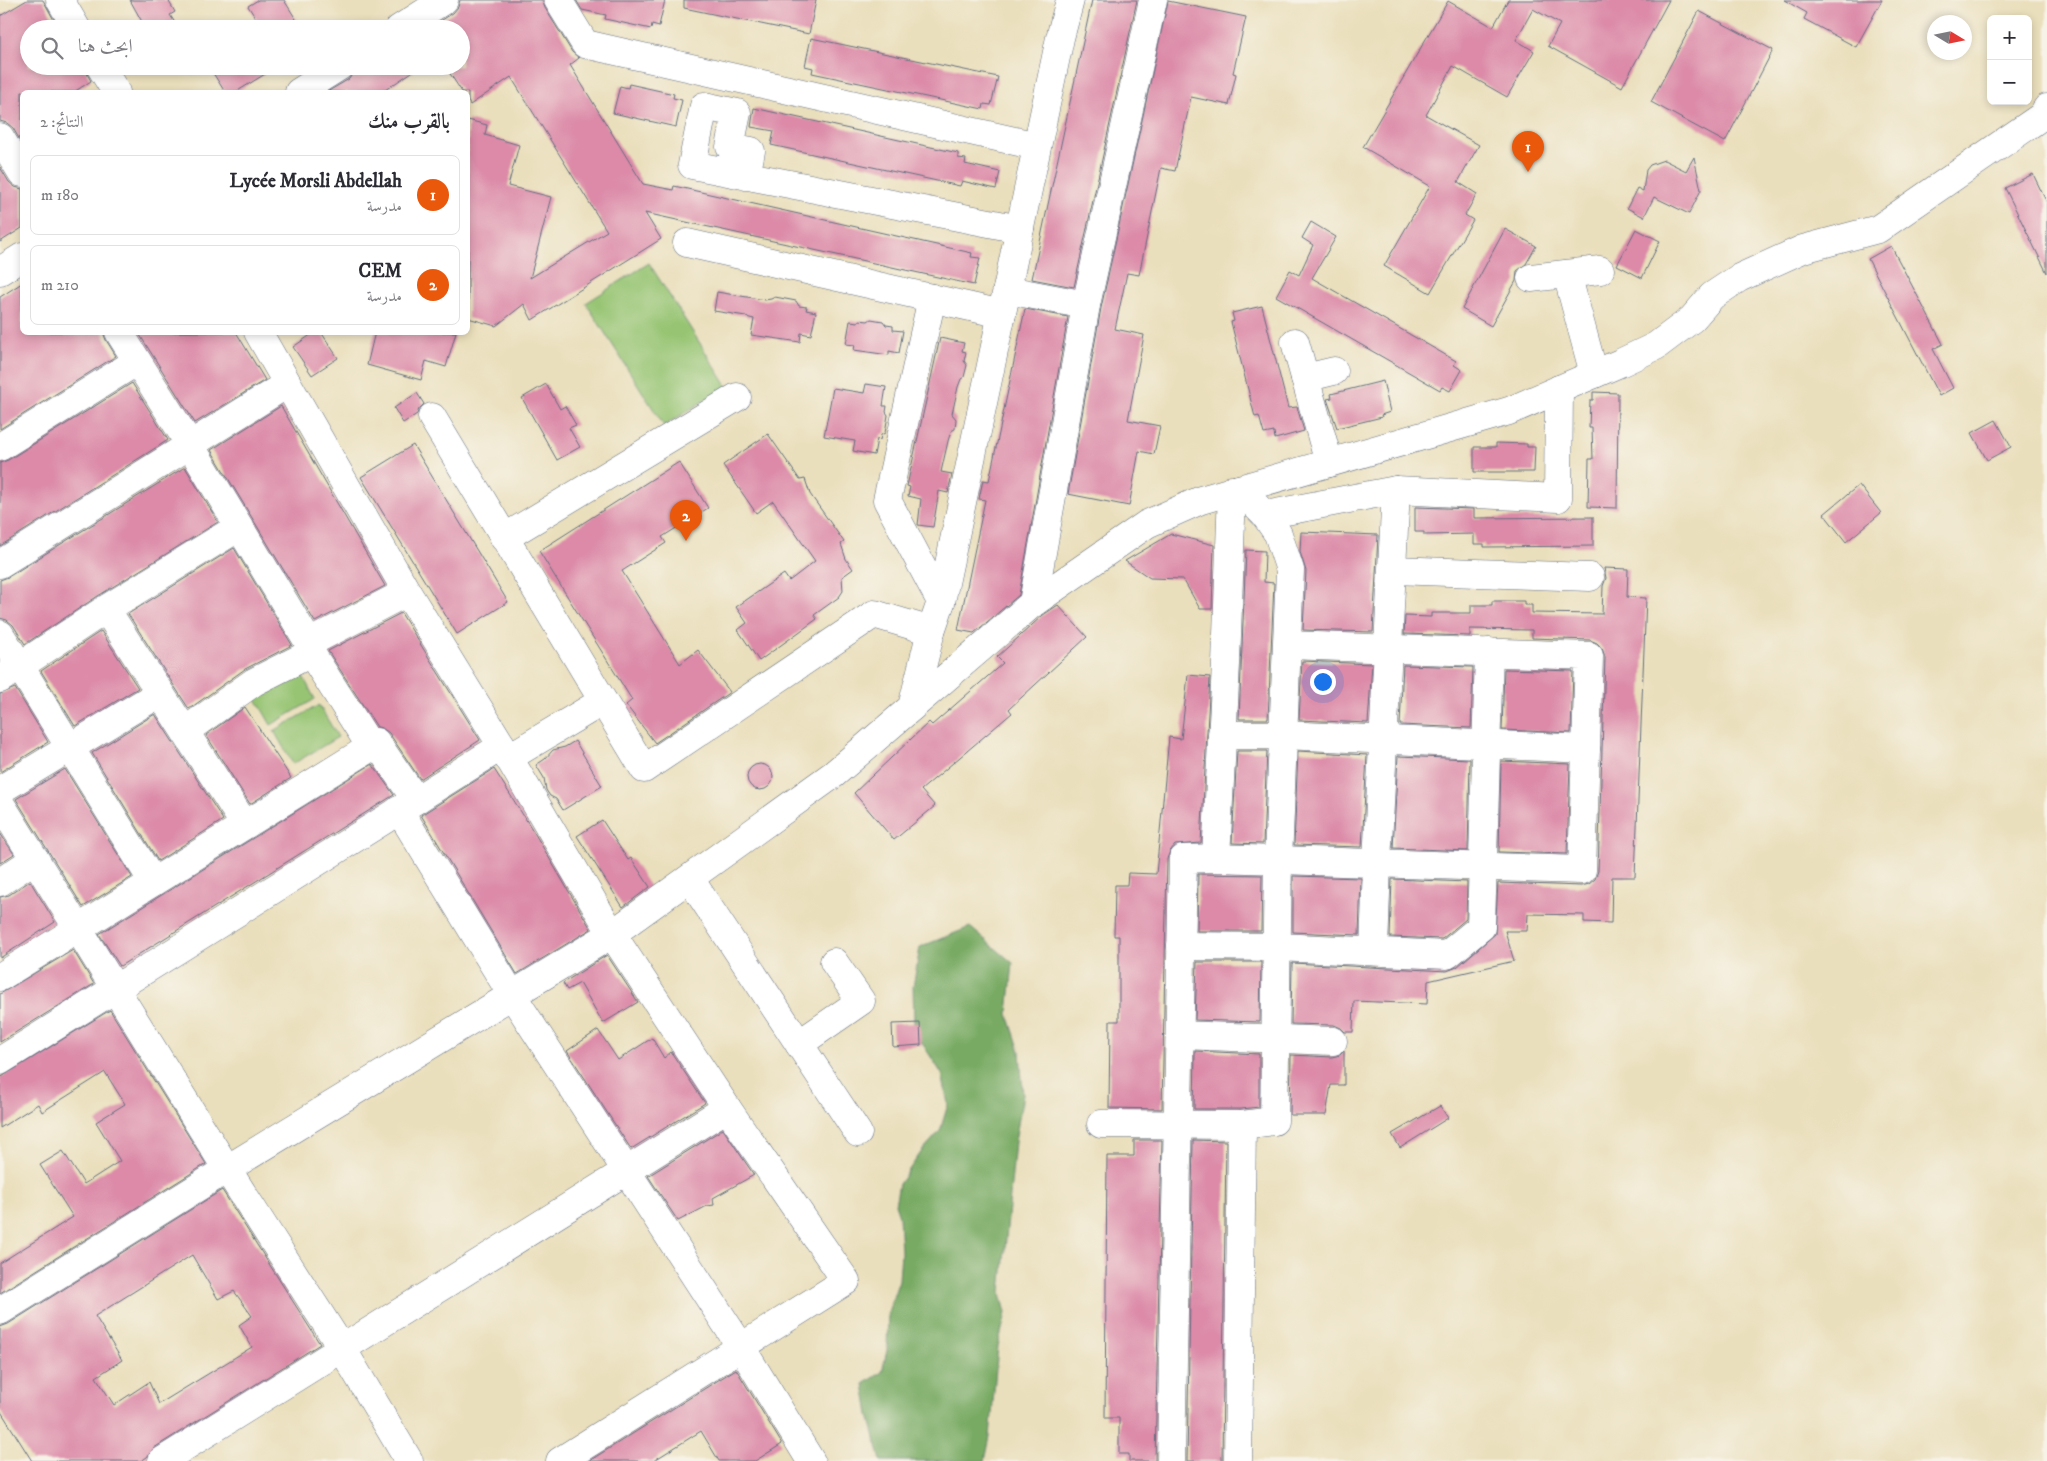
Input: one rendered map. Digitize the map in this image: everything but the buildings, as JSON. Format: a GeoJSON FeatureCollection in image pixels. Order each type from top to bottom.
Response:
{"type":"FeatureCollection","features":[{"type":"Feature","properties":{"kind":"street"},"geometry":{"type":"LineString","coordinates":[[60,0],[72,20]]}},
{"type":"Feature","properties":{"kind":"street"},"geometry":{"type":"LineString","coordinates":[[413,20],[444,0]]}},
{"type":"Feature","properties":{"kind":"street"},"geometry":{"type":"LineString","coordinates":[[558,0],[585,44],[1037,146]]}},
{"type":"Feature","properties":{"kind":"street"},"geometry":{"type":"LineString","coordinates":[[912,707],[941,602],[1037,146],[1070,0]]}},
{"type":"Feature","properties":{"kind":"street"},"geometry":{"type":"LineString","coordinates":[[1033,603],[1086,305],[1153,0]]}},
{"type":"Feature","properties":{"kind":"street"},"geometry":{"type":"LineString","coordinates":[[106,75],[115,90]]}},
{"type":"Feature","properties":{"kind":"street"},"geometry":{"type":"LineString","coordinates":[[302,90],[326,75]]}},
{"type":"Feature","properties":{"kind":"street"},"geometry":{"type":"LineString","coordinates":[[0,1311],[227,1169],[612,934],[834,774],[1033,603],[1147,524],[1201,500],[1509,411],[1656,346],[1692,319],[1712,296],[1739,278],[1803,249],[1878,228],[2045,114]]}},
{"type":"Feature","properties":{"kind":"street"},"geometry":{"type":"LineString","coordinates":[[0,137],[20,170]]}},
{"type":"Feature","properties":{"kind":"street"},"geometry":{"type":"LineString","coordinates":[[746,176],[1020,229]]}},
{"type":"Feature","properties":{"kind":"street"},"geometry":{"type":"LineString","coordinates":[[687,244],[932,298],[1086,305]]}},
{"type":"Feature","properties":{"kind":"street"},"geometry":{"type":"LineString","coordinates":[[0,271],[20,258]]}},
{"type":"Feature","properties":{"kind":"street"},"geometry":{"type":"LineString","coordinates":[[1531,278],[1600,270]]}},
{"type":"Feature","properties":{"kind":"street"},"geometry":{"type":"LineString","coordinates":[[1567,274],[1594,374]]}},
{"type":"Feature","properties":{"kind":"street"},"geometry":{"type":"LineString","coordinates":[[932,298],[887,500],[941,602]]}},
{"type":"Feature","properties":{"kind":"street"},"geometry":{"type":"LineString","coordinates":[[121,335],[190,445],[370,747]]}},
{"type":"Feature","properties":{"kind":"street"},"geometry":{"type":"LineString","coordinates":[[260,335],[407,592],[505,752],[612,934],[727,1108],[846,1281],[560,1461]]}},
{"type":"Feature","properties":{"kind":"street"},"geometry":{"type":"LineString","coordinates":[[1295,342],[1329,463]]}},
{"type":"Feature","properties":{"kind":"street"},"geometry":{"type":"LineString","coordinates":[[0,447],[136,362]]}},
{"type":"Feature","properties":{"kind":"street"},"geometry":{"type":"LineString","coordinates":[[1305,378],[1334,371]]}},
{"type":"Feature","properties":{"kind":"street"},"geometry":{"type":"LineString","coordinates":[[0,564],[288,384]]}},
{"type":"Feature","properties":{"kind":"street"},"geometry":{"type":"LineString","coordinates":[[1265,515],[1396,490],[1558,498],[1559,389]]}},
{"type":"Feature","properties":{"kind":"street"},"geometry":{"type":"LineString","coordinates":[[504,538],[737,397]]}},
{"type":"Feature","properties":{"kind":"street"},"geometry":{"type":"LineString","coordinates":[[432,417],[644,769],[874,614],[932,631]]}},
{"type":"Feature","properties":{"kind":"street"},"geometry":{"type":"LineString","coordinates":[[1101,1124],[1242,1125],[1274,1121],[1278,860],[1290,570],[1278,534],[1265,515],[1235,490]]}},
{"type":"Feature","properties":{"kind":"street"},"geometry":{"type":"LineString","coordinates":[[1216,858],[1235,490]]}},
{"type":"Feature","properties":{"kind":"street"},"geometry":{"type":"LineString","coordinates":[[1374,952],[1396,490]]}},
{"type":"Feature","properties":{"kind":"street"},"geometry":{"type":"LineString","coordinates":[[10,672],[106,609],[239,527]]}},
{"type":"Feature","properties":{"kind":"street"},"geometry":{"type":"LineString","coordinates":[[1393,570],[1590,577]]}},
{"type":"Feature","properties":{"kind":"street"},"geometry":{"type":"LineString","coordinates":[[185,731],[254,682],[407,592]]}},
{"type":"Feature","properties":{"kind":"street"},"geometry":{"type":"LineString","coordinates":[[106,609],[245,825]]}},
{"type":"Feature","properties":{"kind":"street"},"geometry":{"type":"LineString","coordinates":[[0,634],[10,672],[70,748],[153,882]]}},
{"type":"Feature","properties":{"kind":"street"},"geometry":{"type":"LineString","coordinates":[[1171,1461],[1183,858],[1582,870],[1588,656],[1288,645]]}},
{"type":"Feature","properties":{"kind":"street"},"geometry":{"type":"LineString","coordinates":[[1181,946],[1277,947],[1447,955],[1481,927],[1489,652]]}},
{"type":"Feature","properties":{"kind":"street"},"geometry":{"type":"LineString","coordinates":[[0,790],[160,693]]}},
{"type":"Feature","properties":{"kind":"street"},"geometry":{"type":"LineString","coordinates":[[0,1061],[408,805],[603,701]]}},
{"type":"Feature","properties":{"kind":"street"},"geometry":{"type":"LineString","coordinates":[[1222,735],[1283,735],[1586,750]]}},
{"type":"Feature","properties":{"kind":"street"},"geometry":{"type":"LineString","coordinates":[[0,977],[376,742],[408,805],[512,995],[741,1347],[811,1461]]}},
{"type":"Feature","properties":{"kind":"street"},"geometry":{"type":"LineString","coordinates":[[0,803],[227,1169],[342,1350],[409,1461]]}},
{"type":"Feature","properties":{"kind":"street"},"geometry":{"type":"LineString","coordinates":[[0,882],[35,859]]}},
{"type":"Feature","properties":{"kind":"street"},"geometry":{"type":"LineString","coordinates":[[690,879],[858,1133]]}},
{"type":"Feature","properties":{"kind":"street"},"geometry":{"type":"LineString","coordinates":[[799,1044],[861,1001],[834,962]]}},
{"type":"Feature","properties":{"kind":"street"},"geometry":{"type":"LineString","coordinates":[[1180,1034],[1333,1041]]}},
{"type":"Feature","properties":{"kind":"street"},"geometry":{"type":"LineString","coordinates":[[162,1461],[727,1108]]}},
{"type":"Feature","properties":{"kind":"street"},"geometry":{"type":"LineString","coordinates":[[1238,1461],[1242,1125]]}},
{"type":"Feature","properties":{"kind":"green space"},"geometry":{"type":"Polygon","coordinates":[[[649,263],[727,386],[664,426],[586,303],[649,263]]]}},
{"type":"Feature","properties":{"kind":"green space"},"geometry":{"type":"Polygon","coordinates":[[[300,671],[315,699],[271,725],[255,697],[300,671]]]}},
{"type":"Feature","properties":{"kind":"green space"},"geometry":{"type":"Polygon","coordinates":[[[319,705],[338,737],[293,764],[274,731],[319,705]]]}},
{"type":"Feature","properties":{"kind":"green space"},"geometry":{"type":"Polygon","coordinates":[[[970,927],[1013,963],[1008,1014],[1020,1051],[1023,1095],[1015,1142],[1001,1293],[1006,1313],[998,1346],[990,1437],[985,1461],[881,1461],[869,1415],[864,1384],[882,1372],[887,1350],[888,1312],[899,1280],[901,1252],[899,1216],[895,1204],[899,1184],[922,1151],[940,1131],[948,1104],[942,1074],[920,1040],[914,1022],[913,987],[920,947],[970,927]]]}},
{"type":"Feature","properties":{"kind":"place","name":"Lycée Morsli Abdellah"},"geometry":{"type":"Point","coordinates":[1528,172]}},
{"type":"Feature","properties":{"kind":"place","name":"CEM"},"geometry":{"type":"Point","coordinates":[686,541]}}]}
